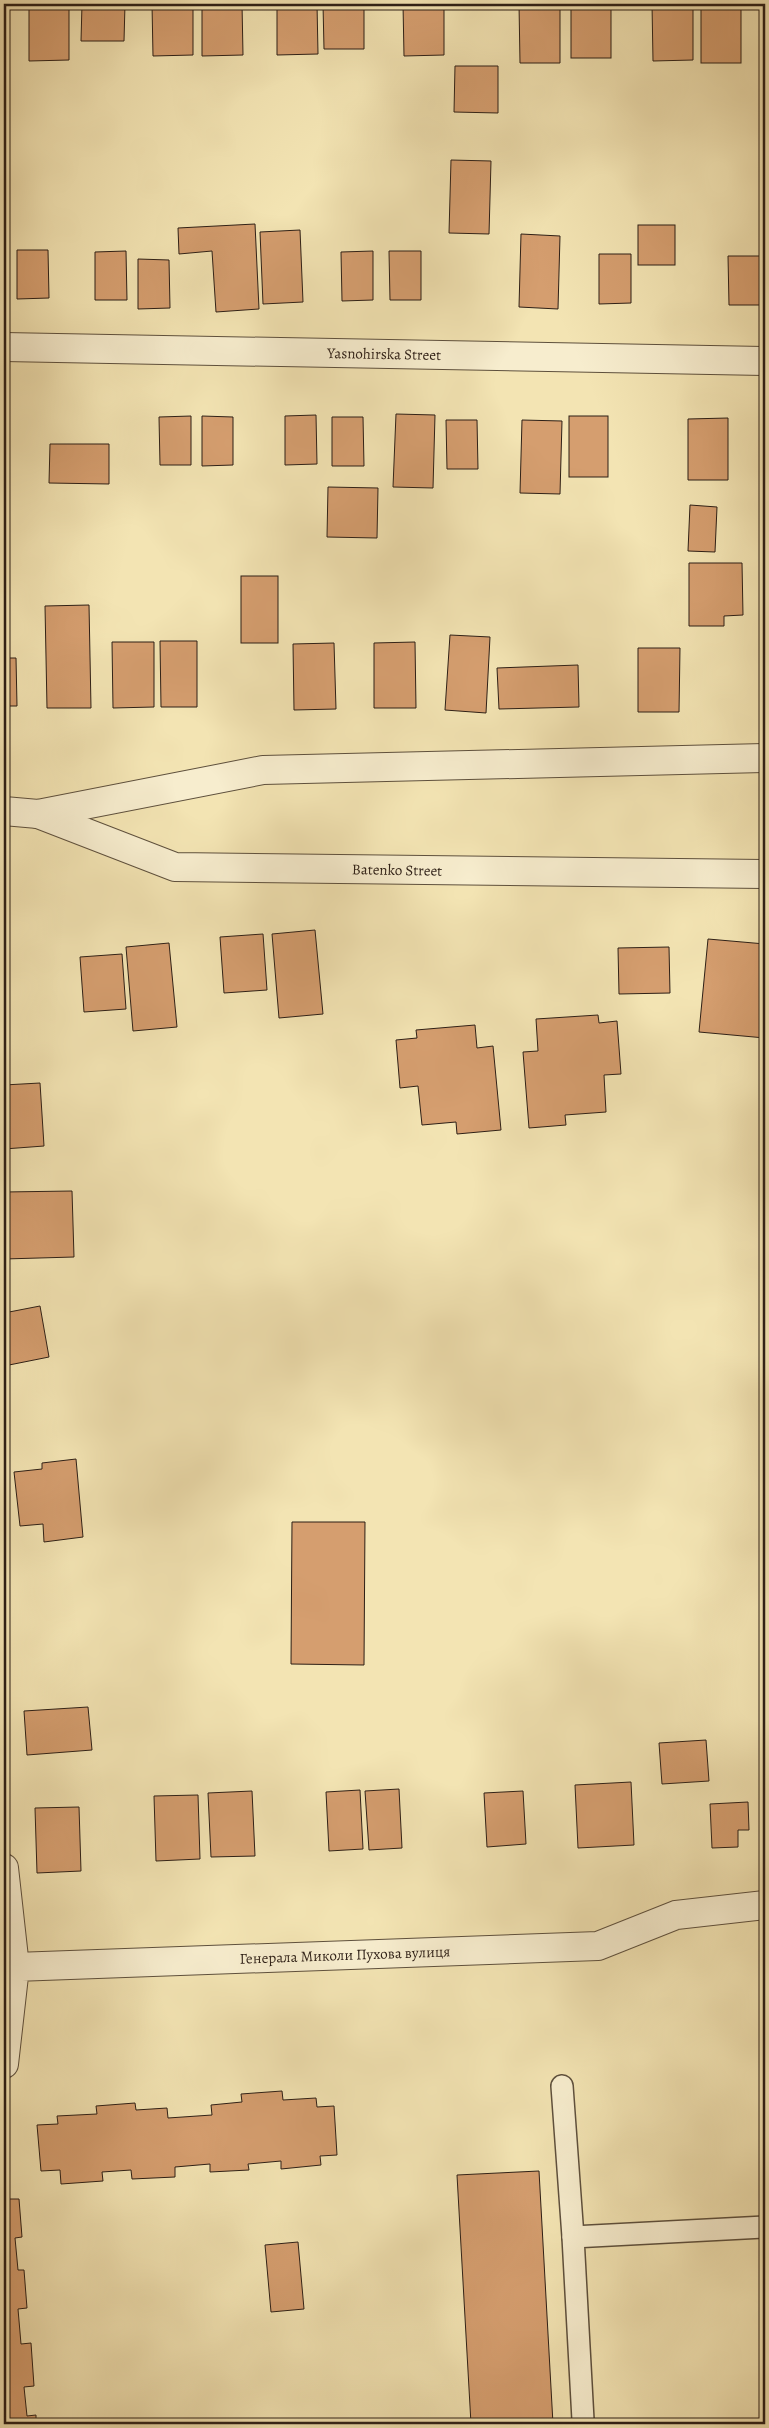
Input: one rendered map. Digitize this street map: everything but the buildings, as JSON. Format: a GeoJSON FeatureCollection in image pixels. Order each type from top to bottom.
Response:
{"type":"FeatureCollection","features":[{"type":"Feature","properties":{"kind":"street","name":"Yasnohirska Street"},"geometry":{"type":"LineString","coordinates":[[4,347],[765,361]]}},
{"type":"Feature","properties":{"kind":"street","name":"Batenko Street"},"geometry":{"type":"LineString","coordinates":[[38,814],[263,770],[765,758]]}},
{"type":"Feature","properties":{"kind":"street","name":"Batenko Street"},"geometry":{"type":"LineString","coordinates":[[4,811],[38,814],[175,867],[765,874]]}},
{"type":"Feature","properties":{"kind":"street"},"geometry":{"type":"LineString","coordinates":[[4,1868],[15,1967],[4,2064]]}},
{"type":"Feature","properties":{"kind":"street","name":"Генерала Миколи Пухова вулиця"},"geometry":{"type":"LineString","coordinates":[[15,1967],[598,1946],[676,1915],[765,1905]]}},
{"type":"Feature","properties":{"kind":"lane"},"geometry":{"type":"LineString","coordinates":[[562,2086],[584,2420]]}},
{"type":"Feature","properties":{"kind":"lane"},"geometry":{"type":"LineString","coordinates":[[573,2237],[765,2226]]}}]}
